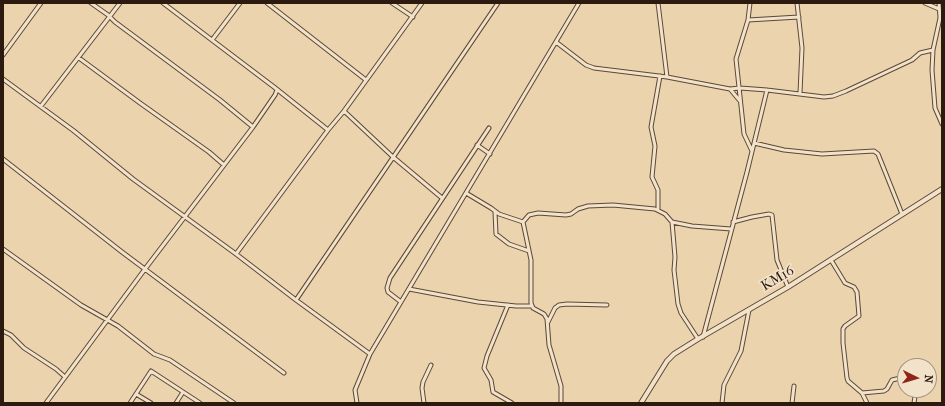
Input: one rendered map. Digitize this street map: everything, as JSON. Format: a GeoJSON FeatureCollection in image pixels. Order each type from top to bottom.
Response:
{"type":"FeatureCollection","features":[{"type":"Feature","properties":{"kind":"street"},"geometry":{"type":"LineString","coordinates":[[3,55],[41,3]]}},
{"type":"Feature","properties":{"kind":"street"},"geometry":{"type":"LineString","coordinates":[[91,3],[220,100],[253,127]]}},
{"type":"Feature","properties":{"kind":"street"},"geometry":{"type":"LineString","coordinates":[[41,106],[120,3]]}},
{"type":"Feature","properties":{"kind":"street"},"geometry":{"type":"LineString","coordinates":[[163,3],[328,130]]}},
{"type":"Feature","properties":{"kind":"street"},"geometry":{"type":"LineString","coordinates":[[212,40],[240,3]]}},
{"type":"Feature","properties":{"kind":"street"},"geometry":{"type":"LineString","coordinates":[[267,3],[366,80]]}},
{"type":"Feature","properties":{"kind":"street"},"geometry":{"type":"LineString","coordinates":[[392,3],[413,18]]}},
{"type":"Feature","properties":{"kind":"street"},"geometry":{"type":"LineString","coordinates":[[236,254],[413,18],[422,3]]}},
{"type":"Feature","properties":{"kind":"street"},"geometry":{"type":"LineString","coordinates":[[296,300],[498,3]]}},
{"type":"Feature","properties":{"kind":"street"},"geometry":{"type":"LineString","coordinates":[[357,403],[355,390],[370,354],[579,3]]}},
{"type":"Feature","properties":{"kind":"street"},"geometry":{"type":"LineString","coordinates":[[658,3],[667,77]]}},
{"type":"Feature","properties":{"kind":"street"},"geometry":{"type":"LineString","coordinates":[[750,3],[748,20],[736,54],[744,137],[752,151]]}},
{"type":"Feature","properties":{"kind":"street"},"geometry":{"type":"LineString","coordinates":[[797,3],[802,59],[800,93]]}},
{"type":"Feature","properties":{"kind":"street"},"geometry":{"type":"LineString","coordinates":[[925,3],[939,9]]}},
{"type":"Feature","properties":{"kind":"street"},"geometry":{"type":"LineString","coordinates":[[939,3],[941,18],[934,50],[934,94],[935,108],[942,124]]}},
{"type":"Feature","properties":{"kind":"street"},"geometry":{"type":"LineString","coordinates":[[748,20],[799,17]]}},
{"type":"Feature","properties":{"kind":"street"},"geometry":{"type":"LineString","coordinates":[[556,42],[590,67],[667,77],[730,89],[740,88],[767,90],[824,97],[833,96],[846,91],[912,60],[920,53],[934,50]]}},
{"type":"Feature","properties":{"kind":"street"},"geometry":{"type":"LineString","coordinates":[[79,58],[209,152],[224,165]]}},
{"type":"Feature","properties":{"kind":"street"},"geometry":{"type":"LineString","coordinates":[[658,210],[658,190],[652,177],[655,146],[651,127],[660,76]]}},
{"type":"Feature","properties":{"kind":"street"},"geometry":{"type":"LineString","coordinates":[[4,81],[41,106],[184,217],[370,354]]}},
{"type":"Feature","properties":{"kind":"street"},"geometry":{"type":"LineString","coordinates":[[730,89],[740,101]]}},
{"type":"Feature","properties":{"kind":"street"},"geometry":{"type":"LineString","coordinates":[[46,403],[144,269],[253,127],[277,90]]}},
{"type":"Feature","properties":{"kind":"street"},"geometry":{"type":"LineString","coordinates":[[703,337],[767,90]]}},
{"type":"Feature","properties":{"kind":"street"},"geometry":{"type":"LineString","coordinates":[[344,111],[442,198]]}},
{"type":"Feature","properties":{"kind":"street"},"geometry":{"type":"LineString","coordinates":[[401,302],[388,292],[387,288],[390,278],[489,128]]}},
{"type":"Feature","properties":{"kind":"street"},"geometry":{"type":"LineString","coordinates":[[754,143],[784,150],[822,154],[874,151],[878,154],[902,214]]}},
{"type":"Feature","properties":{"kind":"street"},"geometry":{"type":"LineString","coordinates":[[477,145],[490,154]]}},
{"type":"Feature","properties":{"kind":"street"},"geometry":{"type":"LineString","coordinates":[[3,159],[144,269],[284,373]]}},
{"type":"Feature","properties":{"kind":"street","name":"KM16"},"geometry":{"type":"LineString","coordinates":[[641,403],[667,362],[674,354],[832,260],[942,189]]}},
{"type":"Feature","properties":{"kind":"street"},"geometry":{"type":"LineString","coordinates":[[466,193],[503,216],[523,222]]}},
{"type":"Feature","properties":{"kind":"street"},"geometry":{"type":"LineString","coordinates":[[532,306],[530,297],[531,260],[523,222],[526,217],[533,214],[566,215],[588,206],[620,205],[658,210],[665,214],[672,222],[675,257],[674,270],[678,304],[681,313],[698,339]]}},
{"type":"Feature","properties":{"kind":"street"},"geometry":{"type":"LineString","coordinates":[[496,212],[496,234],[509,244],[529,251]]}},
{"type":"Feature","properties":{"kind":"street"},"geometry":{"type":"LineString","coordinates":[[733,222],[769,214],[772,215],[777,260],[788,287]]}},
{"type":"Feature","properties":{"kind":"street"},"geometry":{"type":"LineString","coordinates":[[672,222],[692,226],[731,228]]}},
{"type":"Feature","properties":{"kind":"street"},"geometry":{"type":"LineString","coordinates":[[3,249],[81,305],[118,326],[154,354],[170,360],[234,403]]}},
{"type":"Feature","properties":{"kind":"street"},"geometry":{"type":"LineString","coordinates":[[832,260],[845,283],[854,287],[857,292],[859,316],[843,329],[843,343],[848,381],[862,393],[867,403]]}},
{"type":"Feature","properties":{"kind":"street"},"geometry":{"type":"LineString","coordinates":[[409,289],[458,299],[508,305],[532,306],[544,314],[548,324],[549,345],[562,386],[561,403]]}},
{"type":"Feature","properties":{"kind":"street"},"geometry":{"type":"LineString","coordinates":[[508,305],[487,356],[484,368],[491,380],[493,392],[512,403]]}},
{"type":"Feature","properties":{"kind":"street"},"geometry":{"type":"LineString","coordinates":[[548,324],[555,308],[559,305],[607,305]]}},
{"type":"Feature","properties":{"kind":"street"},"geometry":{"type":"LineString","coordinates":[[722,403],[724,385],[741,351],[749,310]]}},
{"type":"Feature","properties":{"kind":"street"},"geometry":{"type":"LineString","coordinates":[[3,331],[65,377]]}},
{"type":"Feature","properties":{"kind":"street"},"geometry":{"type":"LineString","coordinates":[[424,403],[422,388],[423,382],[431,365]]}},
{"type":"Feature","properties":{"kind":"street"},"geometry":{"type":"LineString","coordinates":[[130,403],[151,371],[200,403]]}},
{"type":"Feature","properties":{"kind":"street"},"geometry":{"type":"LineString","coordinates":[[862,393],[884,391],[887,389],[892,380],[897,379]]}},
{"type":"Feature","properties":{"kind":"street"},"geometry":{"type":"LineString","coordinates":[[792,403],[794,386]]}},
{"type":"Feature","properties":{"kind":"street"},"geometry":{"type":"LineString","coordinates":[[176,403],[183,392]]}},
{"type":"Feature","properties":{"kind":"street"},"geometry":{"type":"LineString","coordinates":[[136,394],[151,403]]}}]}
